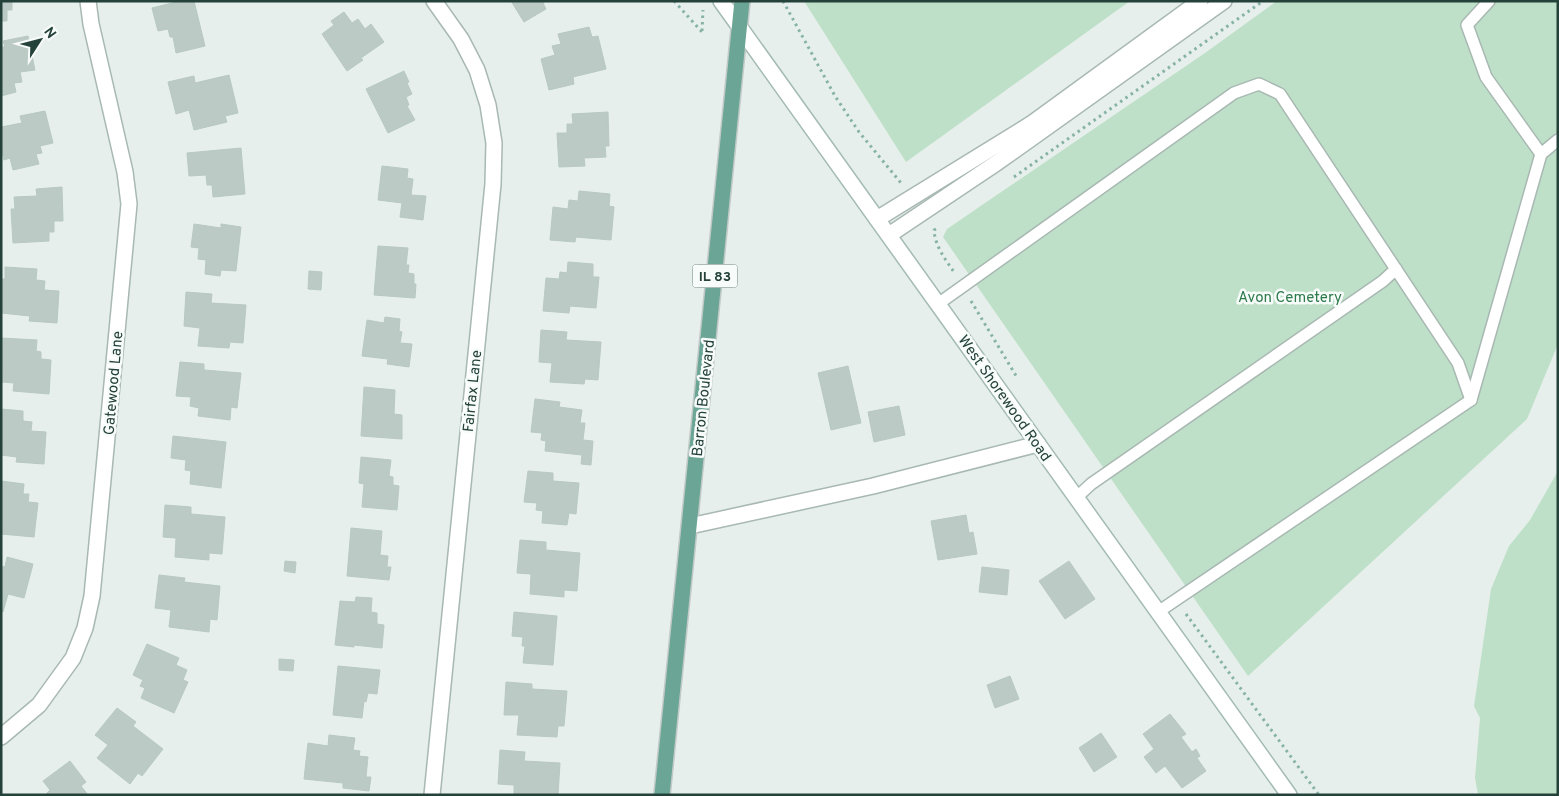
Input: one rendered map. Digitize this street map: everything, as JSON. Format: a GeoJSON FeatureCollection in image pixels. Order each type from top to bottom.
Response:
{"type":"FeatureCollection","features":[{"type":"Feature","properties":{"kind":"main road","name":"Barron Boulevard"},"geometry":{"type":"LineString","coordinates":[[662,795],[742,1]]}},
{"type":"Feature","properties":{"kind":"street","name":"Gatewood Lane"},"geometry":{"type":"LineString","coordinates":[[1,737],[39,705],[72,658],[85,628],[92,596],[129,204],[125,172],[91,24],[88,1]]}},
{"type":"Feature","properties":{"kind":"street","name":"Fairfax Lane"},"geometry":{"type":"LineString","coordinates":[[432,795],[493,184],[494,144],[488,105],[477,70],[461,39],[434,1]]}},
{"type":"Feature","properties":{"kind":"street","name":"West Shorewood Road"},"geometry":{"type":"LineString","coordinates":[[721,1],[1288,795]]}},
{"type":"Feature","properties":{"kind":"street"},"geometry":{"type":"LineString","coordinates":[[877,219],[1031,124],[1200,1]]}},
{"type":"Feature","properties":{"kind":"street"},"geometry":{"type":"LineString","coordinates":[[889,235],[1005,157],[1224,1]]}},
{"type":"Feature","properties":{"kind":"street"},"geometry":{"type":"LineString","coordinates":[[690,526],[873,486],[1038,444]]}},
{"type":"Feature","properties":{"kind":"lane"},"geometry":{"type":"LineString","coordinates":[[1489,1],[1467,25],[1486,78],[1542,154]]}},
{"type":"Feature","properties":{"kind":"lane"},"geometry":{"type":"LineString","coordinates":[[938,304],[1234,92],[1260,84],[1280,94],[1458,363],[1471,400]]}},
{"type":"Feature","properties":{"kind":"lane"},"geometry":{"type":"LineString","coordinates":[[1158,612],[1471,400],[1542,154],[1558,140]]}},
{"type":"Feature","properties":{"kind":"lane"},"geometry":{"type":"LineString","coordinates":[[1076,498],[1092,484],[1383,281],[1396,269]]}},
{"type":"Feature","properties":{"kind":"path"},"geometry":{"type":"LineString","coordinates":[[674,1],[702,32],[703,1]]}},
{"type":"Feature","properties":{"kind":"path"},"geometry":{"type":"LineString","coordinates":[[783,1],[835,96],[858,132],[911,197]]}},
{"type":"Feature","properties":{"kind":"path"},"geometry":{"type":"LineString","coordinates":[[1012,179],[1263,1]]}},
{"type":"Feature","properties":{"kind":"path"},"geometry":{"type":"LineString","coordinates":[[922,212],[934,230],[938,248],[1019,381]]}},
{"type":"Feature","properties":{"kind":"path"},"geometry":{"type":"LineString","coordinates":[[934,230],[942,225]]}},
{"type":"Feature","properties":{"kind":"path"},"geometry":{"type":"LineString","coordinates":[[1174,601],[1191,618],[1319,795]]}},
{"type":"Feature","properties":{"kind":"green space"},"geometry":{"type":"Polygon","coordinates":[[[804,1],[1130,1],[906,162],[804,1]]]}},
{"type":"Feature","properties":{"kind":"green space","name":"Avon Cemetery"},"geometry":{"type":"Polygon","coordinates":[[[1277,1],[1558,1],[1558,344],[1527,419],[1248,676],[943,237],[947,229],[1205,53],[1277,1]]]}},
{"type":"Feature","properties":{"kind":"green space"},"geometry":{"type":"Polygon","coordinates":[[[1558,471],[1558,795],[1478,795],[1475,778],[1480,718],[1474,706],[1491,589],[1509,546],[1530,520],[1558,471]]]}},
{"type":"Feature","properties":{"kind":"building"},"geometry":{"type":"Polygon","coordinates":[[[1,1],[12,1],[12,10],[7,10],[7,21],[1,21],[1,1]]]}},
{"type":"Feature","properties":{"kind":"building"},"geometry":{"type":"Polygon","coordinates":[[[180,1],[194,1],[205,46],[176,53],[173,37],[170,37],[168,29],[158,31],[152,8],[180,1]]]}},
{"type":"Feature","properties":{"kind":"building"},"geometry":{"type":"Polygon","coordinates":[[[511,1],[546,1],[543,3],[546,9],[524,22],[511,1]]]}},
{"type":"Feature","properties":{"kind":"building"},"geometry":{"type":"Polygon","coordinates":[[[344,12],[352,23],[358,19],[365,29],[371,24],[384,42],[361,58],[363,60],[347,71],[322,34],[334,25],[331,21],[344,12]]]}},
{"type":"Feature","properties":{"kind":"building"},"geometry":{"type":"Polygon","coordinates":[[[589,27],[592,37],[598,36],[606,69],[573,77],[574,84],[549,90],[541,59],[555,55],[552,46],[561,44],[558,34],[589,27]]]}},
{"type":"Feature","properties":{"kind":"building"},"geometry":{"type":"Polygon","coordinates":[[[28,36],[35,70],[20,72],[22,82],[14,83],[16,92],[1,96],[1,47],[5,47],[3,41],[28,36]]]}},
{"type":"Feature","properties":{"kind":"building"},"geometry":{"type":"Polygon","coordinates":[[[404,71],[412,94],[406,97],[409,105],[407,106],[415,120],[388,133],[366,89],[404,71]]]}},
{"type":"Feature","properties":{"kind":"building"},"geometry":{"type":"Polygon","coordinates":[[[229,75],[238,113],[225,116],[227,122],[194,130],[189,110],[176,114],[168,82],[194,76],[195,83],[229,75]]]}},
{"type":"Feature","properties":{"kind":"building"},"geometry":{"type":"Polygon","coordinates":[[[45,111],[53,143],[40,146],[42,153],[36,154],[39,164],[13,170],[10,158],[4,160],[1,147],[1,127],[22,123],[20,116],[45,111]]]}},
{"type":"Feature","properties":{"kind":"building"},"geometry":{"type":"Polygon","coordinates":[[[608,112],[609,146],[605,146],[606,157],[584,158],[585,166],[559,167],[557,133],[567,133],[567,124],[573,124],[572,114],[608,112]]]}},
{"type":"Feature","properties":{"kind":"building"},"geometry":{"type":"Polygon","coordinates":[[[241,148],[245,194],[213,197],[212,185],[207,185],[206,175],[189,176],[187,153],[241,148]]]}},
{"type":"Feature","properties":{"kind":"building"},"geometry":{"type":"Polygon","coordinates":[[[382,166],[408,169],[407,178],[413,179],[411,195],[426,196],[423,220],[400,217],[402,203],[378,200],[382,166]]]}},
{"type":"Feature","properties":{"kind":"building"},"geometry":{"type":"Polygon","coordinates":[[[62,187],[63,221],[54,221],[54,232],[49,232],[49,241],[13,243],[11,209],[15,209],[14,197],[37,196],[36,189],[62,187]]]}},
{"type":"Feature","properties":{"kind":"building"},"geometry":{"type":"Polygon","coordinates":[[[579,191],[610,194],[609,206],[614,207],[611,240],[576,237],[575,242],[550,240],[553,207],[568,209],[569,200],[578,201],[579,191]]]}},
{"type":"Feature","properties":{"kind":"building"},"geometry":{"type":"Polygon","coordinates":[[[194,224],[221,228],[221,224],[241,227],[236,271],[221,270],[220,276],[205,274],[206,260],[198,259],[199,248],[191,247],[194,224]]]}},
{"type":"Feature","properties":{"kind":"building"},"geometry":{"type":"Polygon","coordinates":[[[378,246],[408,248],[406,265],[409,265],[408,273],[414,274],[414,284],[416,284],[415,298],[374,295],[378,246]]]}},
{"type":"Feature","properties":{"kind":"building"},"geometry":{"type":"Polygon","coordinates":[[[568,262],[593,264],[593,277],[599,277],[596,308],[570,306],[569,313],[543,311],[546,278],[559,279],[560,272],[567,273],[568,262]]]}},
{"type":"Feature","properties":{"kind":"building"},"geometry":{"type":"Polygon","coordinates":[[[5,267],[37,269],[36,280],[45,281],[44,290],[59,291],[57,323],[29,321],[30,316],[1,313],[1,279],[5,279],[5,267]]]}},
{"type":"Feature","properties":{"kind":"building"},"geometry":{"type":"Polygon","coordinates":[[[309,271],[322,272],[321,290],[308,289],[309,271]]]}},
{"type":"Feature","properties":{"kind":"building"},"geometry":{"type":"Polygon","coordinates":[[[186,292],[212,294],[211,303],[246,305],[243,343],[230,342],[229,348],[198,346],[200,328],[184,326],[186,292]]]}},
{"type":"Feature","properties":{"kind":"building"},"geometry":{"type":"Polygon","coordinates":[[[385,317],[400,319],[399,331],[402,332],[400,343],[412,344],[409,367],[387,364],[388,359],[362,356],[367,320],[384,323],[385,317]]]}},
{"type":"Feature","properties":{"kind":"building"},"geometry":{"type":"Polygon","coordinates":[[[541,330],[567,332],[566,340],[601,342],[598,380],[585,379],[584,384],[550,382],[552,363],[539,362],[541,330]]]}},
{"type":"Feature","properties":{"kind":"building"},"geometry":{"type":"Polygon","coordinates":[[[1,338],[37,340],[36,351],[41,352],[41,359],[51,360],[49,394],[13,391],[14,383],[2,382],[1,338]]]}},
{"type":"Feature","properties":{"kind":"building"},"geometry":{"type":"Polygon","coordinates":[[[180,362],[204,364],[204,370],[241,373],[237,408],[231,407],[230,420],[198,416],[199,408],[190,406],[191,397],[176,396],[180,362]]]}},
{"type":"Feature","properties":{"kind":"building"},"geometry":{"type":"Polygon","coordinates":[[[848,366],[861,423],[831,430],[818,373],[848,366]]]}},
{"type":"Feature","properties":{"kind":"building"},"geometry":{"type":"Polygon","coordinates":[[[364,387],[395,390],[394,414],[402,415],[402,439],[361,436],[364,387]]]}},
{"type":"Feature","properties":{"kind":"building"},"geometry":{"type":"Polygon","coordinates":[[[535,399],[560,402],[559,407],[582,410],[580,423],[585,423],[583,440],[593,441],[591,465],[581,464],[582,455],[545,451],[546,441],[541,440],[542,433],[531,432],[535,399]]]}},
{"type":"Feature","properties":{"kind":"building"},"geometry":{"type":"Polygon","coordinates":[[[899,406],[905,435],[874,442],[868,412],[899,406]]]}},
{"type":"Feature","properties":{"kind":"building"},"geometry":{"type":"Polygon","coordinates":[[[1,409],[23,411],[23,421],[32,422],[31,431],[46,432],[44,464],[16,462],[17,457],[1,455],[1,409]]]}},
{"type":"Feature","properties":{"kind":"building"},"geometry":{"type":"Polygon","coordinates":[[[173,436],[226,442],[221,488],[190,484],[191,471],[185,470],[186,460],[171,458],[173,436]]]}},
{"type":"Feature","properties":{"kind":"building"},"geometry":{"type":"Polygon","coordinates":[[[361,457],[391,460],[389,476],[393,477],[393,485],[399,486],[397,510],[362,507],[364,484],[359,483],[361,457]]]}},
{"type":"Feature","properties":{"kind":"building"},"geometry":{"type":"Polygon","coordinates":[[[528,471],[553,473],[553,481],[579,483],[576,514],[569,513],[567,525],[542,523],[543,511],[536,510],[537,503],[524,502],[528,471]]]}},
{"type":"Feature","properties":{"kind":"building"},"geometry":{"type":"Polygon","coordinates":[[[1,481],[24,484],[23,494],[29,494],[28,502],[38,503],[34,537],[1,534],[1,481]]]}},
{"type":"Feature","properties":{"kind":"building"},"geometry":{"type":"Polygon","coordinates":[[[165,505],[191,507],[191,514],[225,517],[222,554],[209,553],[209,560],[175,557],[176,538],[163,537],[165,505]]]}},
{"type":"Feature","properties":{"kind":"building"},"geometry":{"type":"Polygon","coordinates":[[[966,515],[969,533],[973,532],[977,554],[938,560],[931,521],[966,515]]]}},
{"type":"Feature","properties":{"kind":"building"},"geometry":{"type":"Polygon","coordinates":[[[351,528],[382,531],[380,555],[388,556],[387,567],[391,567],[389,580],[347,576],[351,528]]]}},
{"type":"Feature","properties":{"kind":"building"},"geometry":{"type":"Polygon","coordinates":[[[520,540],[546,542],[546,550],[580,553],[577,591],[564,590],[564,597],[530,594],[531,574],[517,573],[520,540]]]}},
{"type":"Feature","properties":{"kind":"building"},"geometry":{"type":"Polygon","coordinates":[[[7,557],[33,564],[24,598],[8,594],[3,612],[1,611],[1,566],[5,567],[7,557]]]}},
{"type":"Feature","properties":{"kind":"building"},"geometry":{"type":"Polygon","coordinates":[[[285,561],[296,562],[295,573],[284,571],[285,561]]]}},
{"type":"Feature","properties":{"kind":"building"},"geometry":{"type":"Polygon","coordinates":[[[1069,561],[1095,599],[1065,619],[1039,581],[1069,561]]]}},
{"type":"Feature","properties":{"kind":"building"},"geometry":{"type":"Polygon","coordinates":[[[982,567],[1009,570],[1007,595],[979,592],[982,567]]]}},
{"type":"Feature","properties":{"kind":"building"},"geometry":{"type":"Polygon","coordinates":[[[159,575],[185,578],[184,582],[220,586],[217,620],[210,619],[209,632],[169,627],[171,610],[155,608],[159,575]]]}},
{"type":"Feature","properties":{"kind":"building"},"geometry":{"type":"Polygon","coordinates":[[[356,597],[372,598],[371,612],[377,613],[377,624],[384,625],[382,648],[335,645],[340,601],[355,602],[356,597]]]}},
{"type":"Feature","properties":{"kind":"building"},"geometry":{"type":"Polygon","coordinates":[[[514,612],[557,616],[553,665],[523,663],[525,646],[522,646],[523,637],[512,636],[514,612]]]}},
{"type":"Feature","properties":{"kind":"building"},"geometry":{"type":"Polygon","coordinates":[[[147,644],[179,658],[176,665],[187,670],[183,680],[188,682],[174,713],[141,698],[145,688],[140,686],[143,680],[133,675],[147,644]]]}},
{"type":"Feature","properties":{"kind":"building"},"geometry":{"type":"Polygon","coordinates":[[[279,659],[294,660],[293,671],[279,670],[279,659]]]}},
{"type":"Feature","properties":{"kind":"building"},"geometry":{"type":"Polygon","coordinates":[[[338,666],[380,670],[377,694],[368,693],[366,702],[364,701],[362,718],[333,715],[338,666]]]}},
{"type":"Feature","properties":{"kind":"building"},"geometry":{"type":"Polygon","coordinates":[[[1010,676],[1019,699],[995,708],[987,685],[1010,676]]]}},
{"type":"Feature","properties":{"kind":"building"},"geometry":{"type":"Polygon","coordinates":[[[506,682],[532,684],[532,689],[567,691],[564,726],[558,726],[557,737],[517,735],[519,715],[504,715],[506,682]]]}},
{"type":"Feature","properties":{"kind":"building"},"geometry":{"type":"Polygon","coordinates":[[[117,708],[136,722],[133,726],[163,749],[142,776],[138,773],[130,784],[97,758],[108,745],[95,735],[117,708]]]}},
{"type":"Feature","properties":{"kind":"building"},"geometry":{"type":"Polygon","coordinates":[[[1170,714],[1186,734],[1181,737],[1192,752],[1196,749],[1200,756],[1197,758],[1206,771],[1182,788],[1165,766],[1156,773],[1144,757],[1154,749],[1143,734],[1170,714]]]}},
{"type":"Feature","properties":{"kind":"building"},"geometry":{"type":"Polygon","coordinates":[[[1101,733],[1117,757],[1094,772],[1079,748],[1101,733]]]}},
{"type":"Feature","properties":{"kind":"building"},"geometry":{"type":"Polygon","coordinates":[[[329,735],[355,738],[353,750],[360,751],[359,756],[368,757],[366,777],[371,777],[369,791],[343,788],[343,783],[304,779],[308,743],[328,746],[329,735]]]}},
{"type":"Feature","properties":{"kind":"building"},"geometry":{"type":"Polygon","coordinates":[[[500,750],[525,752],[524,761],[560,763],[558,795],[514,795],[514,785],[498,784],[500,750]]]}},
{"type":"Feature","properties":{"kind":"building"},"geometry":{"type":"Polygon","coordinates":[[[70,761],[86,782],[81,786],[88,795],[45,795],[50,790],[43,781],[70,761]]]}}]}
